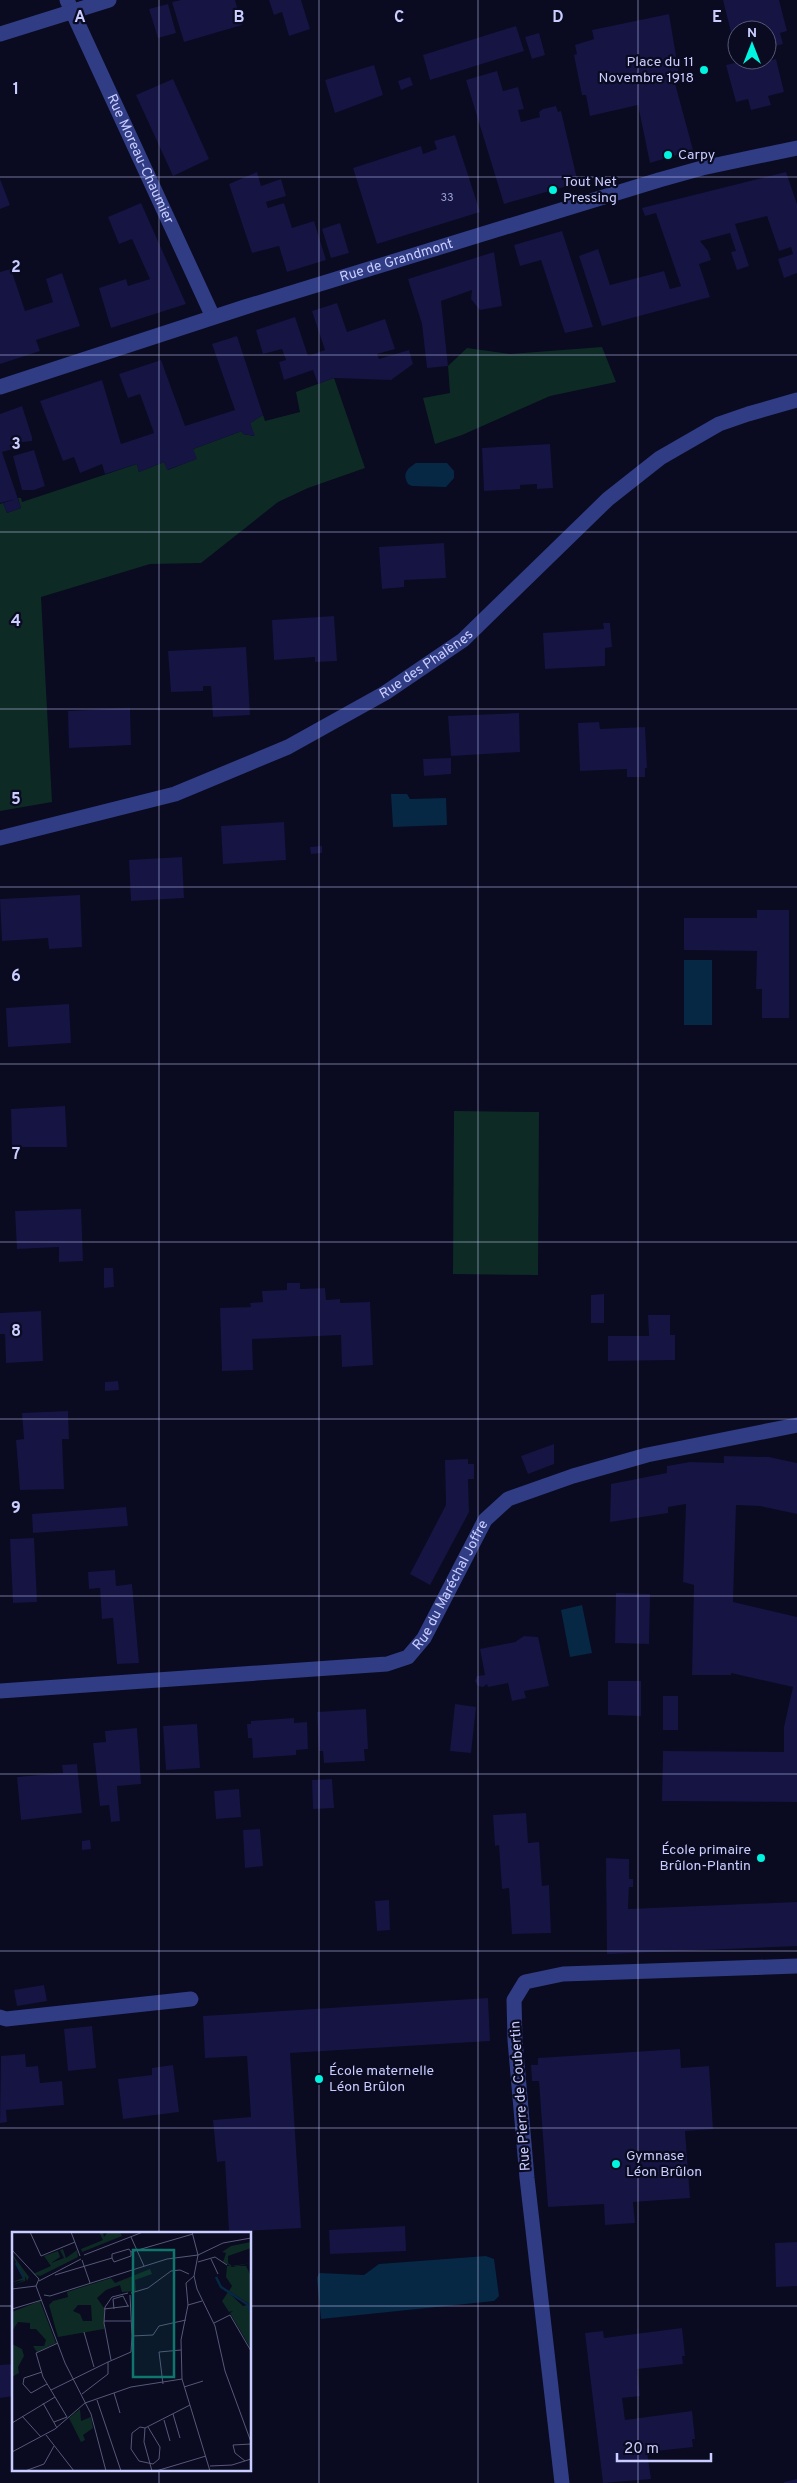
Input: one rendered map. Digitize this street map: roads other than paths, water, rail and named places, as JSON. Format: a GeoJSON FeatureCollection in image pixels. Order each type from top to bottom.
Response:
{"type":"FeatureCollection","features":[{"type":"Feature","properties":{"kind":"street"},"geometry":{"type":"LineString","coordinates":[[0,34],[70,5],[109,0]]}},
{"type":"Feature","properties":{"kind":"street","name":"Rue Moreau-Chaumier"},"geometry":{"type":"LineString","coordinates":[[70,5],[213,318]]}},
{"type":"Feature","properties":{"kind":"street","name":"Rue de Grandmont"},"geometry":{"type":"LineString","coordinates":[[0,387],[213,318],[659,180],[797,148]]}},
{"type":"Feature","properties":{"kind":"street","name":"Rue des Phalènes"},"geometry":{"type":"LineString","coordinates":[[0,838],[175,794],[288,747],[385,693],[463,640],[608,499],[660,458],[719,424],[797,400]]}},
{"type":"Feature","properties":{"kind":"street","name":"Rue du Maréchal Joffre"},"geometry":{"type":"LineString","coordinates":[[0,1691],[387,1664],[408,1657],[424,1638],[485,1520],[508,1499],[573,1476],[647,1455],[797,1425]]}},
{"type":"Feature","properties":{"kind":"street","name":"Rue Pierre de Coubertin"},"geometry":{"type":"LineString","coordinates":[[562,2483],[527,2178],[515,2040],[514,2000],[525,1982],[563,1974],[797,1966]]}},
{"type":"Feature","properties":{"kind":"street"},"geometry":{"type":"LineString","coordinates":[[0,2017],[6,2019],[191,1999]]}},
{"type":"Feature","properties":{"kind":"water"},"geometry":{"type":"Polygon","coordinates":[[[416,463],[447,463],[454,471],[454,478],[446,487],[412,486],[408,484],[405,477],[408,469],[416,463]]]}},
{"type":"Feature","properties":{"kind":"water"},"geometry":{"type":"Polygon","coordinates":[[[391,794],[407,794],[410,799],[446,798],[447,825],[393,827],[391,794]]]}},
{"type":"Feature","properties":{"kind":"water"},"geometry":{"type":"Polygon","coordinates":[[[684,960],[712,960],[712,1025],[684,1025],[684,960]]]}},
{"type":"Feature","properties":{"kind":"water"},"geometry":{"type":"Polygon","coordinates":[[[582,1605],[592,1653],[570,1657],[561,1610],[582,1605]]]}},
{"type":"Feature","properties":{"kind":"water"},"geometry":{"type":"Polygon","coordinates":[[[486,2256],[494,2259],[499,2296],[494,2301],[321,2319],[317,2278],[319,2273],[364,2275],[379,2264],[486,2256]]]}},
{"type":"Feature","properties":{"kind":"place","name":"Place du 11 Novembre 1918"},"geometry":{"type":"Point","coordinates":[704,70]}},
{"type":"Feature","properties":{"kind":"place","name":"Carpy"},"geometry":{"type":"Point","coordinates":[668,155]}},
{"type":"Feature","properties":{"kind":"place","name":"Tout Net Pressing"},"geometry":{"type":"Point","coordinates":[553,190]}},
{"type":"Feature","properties":{"kind":"place","name":"École primaire Brûlon-Plantin"},"geometry":{"type":"Point","coordinates":[761,1858]}},
{"type":"Feature","properties":{"kind":"place","name":"École maternelle Léon Brûlon"},"geometry":{"type":"Point","coordinates":[319,2079]}},
{"type":"Feature","properties":{"kind":"place","name":"Gymnase Léon Brûlon"},"geometry":{"type":"Point","coordinates":[616,2164]}}]}
